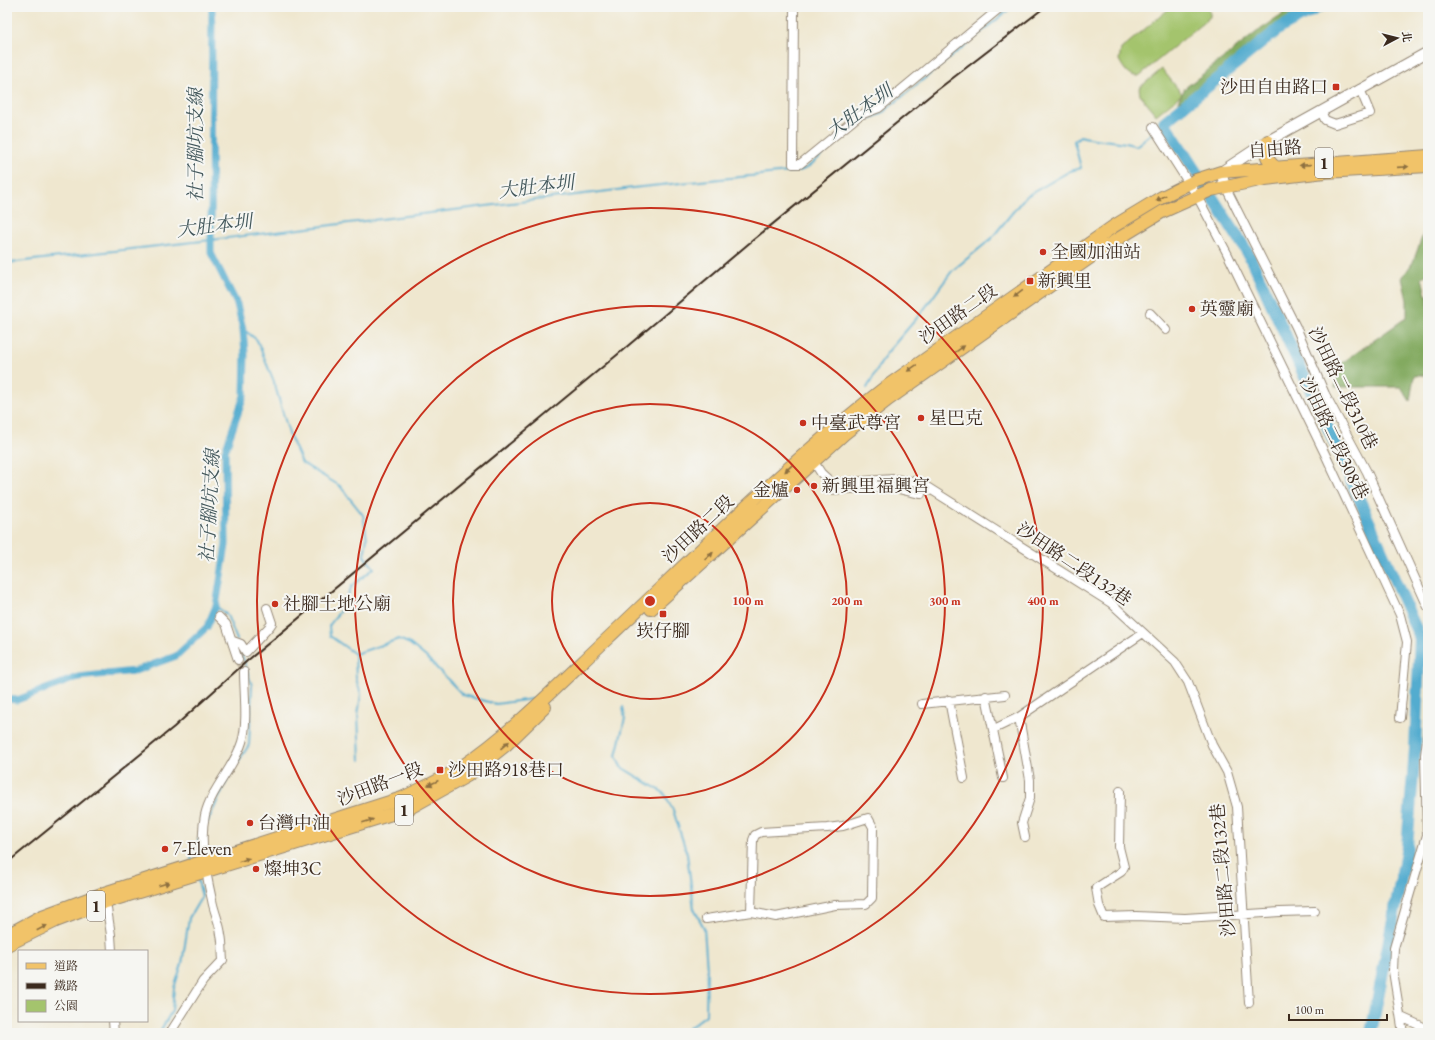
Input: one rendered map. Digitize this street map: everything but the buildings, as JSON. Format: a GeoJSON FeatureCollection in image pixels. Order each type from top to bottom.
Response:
{"type":"FeatureCollection","features":[{"type":"Feature","properties":{"kind":"main road"},"geometry":{"type":"LineString","coordinates":[[1268,140],[1265,153],[1266,159],[1275,167]]}},
{"type":"Feature","properties":{"kind":"main road","name":"自由路"},"geometry":{"type":"LineString","coordinates":[[1221,172],[1428,156]]}},
{"type":"Feature","properties":{"kind":"main road","name":"自由路"},"geometry":{"type":"LineString","coordinates":[[1225,186],[1265,179],[1325,172],[1428,166]]}},
{"type":"Feature","properties":{"kind":"main road","name":"沙田路二段"},"geometry":{"type":"LineString","coordinates":[[564,683],[883,389],[1114,226],[1162,197],[1193,182],[1221,172]]}},
{"type":"Feature","properties":{"kind":"main road","name":"沙田路二段"},"geometry":{"type":"LineString","coordinates":[[810,456],[844,434],[889,399],[1118,239],[1162,212],[1204,193],[1225,186]]}},
{"type":"Feature","properties":{"kind":"main road","name":"沙田路一段"},"geometry":{"type":"LineString","coordinates":[[206,867],[374,807],[438,781],[462,767],[564,683]]}},
{"type":"Feature","properties":{"kind":"main road","name":"1"},"geometry":{"type":"LineString","coordinates":[[7,935],[42,916],[72,905],[206,867]]}},
{"type":"Feature","properties":{"kind":"main road","name":"1"},"geometry":{"type":"LineString","coordinates":[[7,945],[56,921],[188,872]]}},
{"type":"Feature","properties":{"kind":"street"},"geometry":{"type":"LineString","coordinates":[[794,7],[792,164],[800,164],[860,115],[879,108],[1001,7]]}},
{"type":"Feature","properties":{"kind":"street","name":"沙田路二段"},"geometry":{"type":"LineString","coordinates":[[1221,172],[1268,140],[1428,52]]}},
{"type":"Feature","properties":{"kind":"street"},"geometry":{"type":"LineString","coordinates":[[1321,111],[1325,120],[1335,124],[1370,114],[1360,89]]}},
{"type":"Feature","properties":{"kind":"street","name":"沙田路二段308巷"},"geometry":{"type":"LineString","coordinates":[[1153,127],[1193,182],[1204,193],[1227,253],[1325,454],[1400,615],[1407,642],[1400,718]]}},
{"type":"Feature","properties":{"kind":"street"},"geometry":{"type":"LineString","coordinates":[[1221,172],[1225,186]]}},
{"type":"Feature","properties":{"kind":"street","name":"沙田路二段310巷"},"geometry":{"type":"LineString","coordinates":[[1225,186],[1296,327],[1325,394],[1367,472],[1428,607]]}},
{"type":"Feature","properties":{"kind":"street"},"geometry":{"type":"LineString","coordinates":[[1150,313],[1166,330]]}},
{"type":"Feature","properties":{"kind":"street","name":"沙田路二段132巷"},"geometry":{"type":"LineString","coordinates":[[810,456],[821,474],[832,483],[894,479],[919,482],[1111,603],[1175,662],[1188,682],[1212,746],[1227,772],[1237,807],[1249,1003]]}},
{"type":"Feature","properties":{"kind":"street"},"geometry":{"type":"LineString","coordinates":[[828,490],[890,487],[921,494]]}},
{"type":"Feature","properties":{"kind":"street"},"geometry":{"type":"LineString","coordinates":[[233,641],[241,644],[246,652],[272,623],[267,608]]}},
{"type":"Feature","properties":{"kind":"street"},"geometry":{"type":"LineString","coordinates":[[219,617],[226,624],[233,641],[238,660]]}},
{"type":"Feature","properties":{"kind":"street"},"geometry":{"type":"LineString","coordinates":[[994,729],[1019,717],[1143,633]]}},
{"type":"Feature","properties":{"kind":"street"},"geometry":{"type":"LineString","coordinates":[[170,1033],[203,981],[223,960],[221,935],[203,848],[205,814],[224,774],[237,754],[242,742],[244,731],[244,672]]}},
{"type":"Feature","properties":{"kind":"street"},"geometry":{"type":"LineString","coordinates":[[922,704],[1004,694]]}},
{"type":"Feature","properties":{"kind":"street"},"geometry":{"type":"LineString","coordinates":[[986,696],[1003,778]]}},
{"type":"Feature","properties":{"kind":"street"},"geometry":{"type":"LineString","coordinates":[[949,700],[964,778]]}},
{"type":"Feature","properties":{"kind":"street"},"geometry":{"type":"LineString","coordinates":[[1019,717],[1030,780],[1030,798],[1022,823],[1025,837]]}},
{"type":"Feature","properties":{"kind":"street"},"geometry":{"type":"LineString","coordinates":[[1403,1033],[1402,1017],[1393,971],[1394,948],[1428,835],[1425,755],[1428,731]]}},
{"type":"Feature","properties":{"kind":"street"},"geometry":{"type":"LineString","coordinates":[[1120,791],[1119,847],[1124,867],[1121,872],[1096,888],[1099,905],[1104,917],[1136,916],[1185,918],[1315,911]]}},
{"type":"Feature","properties":{"kind":"street"},"geometry":{"type":"LineString","coordinates":[[706,919],[751,912],[776,917],[835,905],[866,904],[872,898],[873,827],[868,818],[843,826],[761,832],[755,835],[753,840],[751,912]]}},
{"type":"Feature","properties":{"kind":"street"},"geometry":{"type":"LineString","coordinates":[[106,902],[112,950]]}},
{"type":"Feature","properties":{"kind":"street"},"geometry":{"type":"LineString","coordinates":[[1402,1017],[1428,1029]]}},
{"type":"Feature","properties":{"kind":"street"},"geometry":{"type":"LineString","coordinates":[[113,1022],[114,1033]]}},
{"type":"Feature","properties":{"kind":"green space"},"geometry":{"type":"Polygon","coordinates":[[[1171,7],[1206,7],[1210,13],[1210,17],[1139,76],[1129,74],[1119,60],[1121,49],[1171,7]]]}},
{"type":"Feature","properties":{"kind":"green space"},"geometry":{"type":"Polygon","coordinates":[[[1285,7],[1316,7],[1292,19],[1193,101],[1178,101],[1185,88],[1258,31],[1282,15],[1285,7]]]}},
{"type":"Feature","properties":{"kind":"green space"},"geometry":{"type":"Polygon","coordinates":[[[1162,69],[1182,94],[1156,115],[1140,95],[1139,88],[1162,69]]]}},
{"type":"Feature","properties":{"kind":"green space"},"geometry":{"type":"Polygon","coordinates":[[[1426,226],[1428,230],[1428,274],[1422,277],[1426,295],[1428,295],[1428,379],[1424,375],[1414,376],[1410,401],[1401,387],[1335,387],[1339,365],[1407,317],[1407,300],[1402,278],[1413,262],[1426,226]]]}},
{"type":"Feature","properties":{"kind":"waterway","name":"社子腳坑支線"},"geometry":{"type":"LineString","coordinates":[[7,699],[17,700],[78,677],[135,671],[176,656],[207,627],[216,606],[226,545],[225,451],[244,396],[245,353],[243,329],[237,304],[211,253],[212,7]]}},
{"type":"Feature","properties":{"kind":"waterway","name":"大肚本圳"},"geometry":{"type":"LineString","coordinates":[[7,263],[211,240],[641,187],[799,171],[807,168],[859,123],[881,114],[1012,7]]}},
{"type":"Feature","properties":{"kind":"waterway"},"geometry":{"type":"LineString","coordinates":[[1319,7],[1280,28],[1164,122],[1248,253],[1330,432],[1420,638],[1415,749],[1407,847],[1371,1033]]}},
{"type":"Feature","properties":{"kind":"waterway"},"geometry":{"type":"LineString","coordinates":[[1156,129],[1164,122]]}},
{"type":"Feature","properties":{"kind":"waterway"},"geometry":{"type":"LineString","coordinates":[[867,388],[886,354],[922,312],[952,271],[991,239],[1025,197],[1070,171],[1081,168],[1074,141],[1080,136],[1122,142],[1136,146],[1153,132]]}},
{"type":"Feature","properties":{"kind":"waterway"},"geometry":{"type":"LineString","coordinates":[[243,329],[257,340],[274,382],[289,434],[302,463],[340,486],[363,515],[367,538],[364,556],[374,568],[352,586],[342,608],[329,626],[330,636],[355,654],[399,639],[410,644],[426,657],[463,695],[496,704],[532,699]]}},
{"type":"Feature","properties":{"kind":"waterway"},"geometry":{"type":"LineString","coordinates":[[216,606],[227,615],[237,640]]}},
{"type":"Feature","properties":{"kind":"waterway"},"geometry":{"type":"LineString","coordinates":[[207,823],[229,776],[249,745],[252,686],[240,649]]}},
{"type":"Feature","properties":{"kind":"waterway"},"geometry":{"type":"LineString","coordinates":[[355,654],[356,679],[361,694],[358,715],[360,760]]}},
{"type":"Feature","properties":{"kind":"waterway"},"geometry":{"type":"LineString","coordinates":[[623,707],[625,718],[616,756],[621,767],[664,793],[673,810],[687,854],[694,909],[704,928],[707,969],[706,1015],[682,1033]]}},
{"type":"Feature","properties":{"kind":"waterway"},"geometry":{"type":"LineString","coordinates":[[192,861],[191,857],[200,837]]}},
{"type":"Feature","properties":{"kind":"waterway"},"geometry":{"type":"LineString","coordinates":[[159,1033],[172,1011],[174,988],[182,964],[189,918],[202,896],[197,878]]}},
{"type":"Feature","properties":{"kind":"tunnel"},"geometry":{"type":"LineString","coordinates":[[238,660],[244,672]]}},
{"type":"Feature","properties":{"kind":"railway"},"geometry":{"type":"LineString","coordinates":[[7,863],[174,727],[247,661],[617,355],[747,245],[932,94],[1045,7]]}},
{"type":"Feature","properties":{"kind":"place","name":"沙田自由路口"},"geometry":{"type":"Point","coordinates":[1336,87]}},
{"type":"Feature","properties":{"kind":"place","name":"全國加油站"},"geometry":{"type":"Point","coordinates":[1043,252]}},
{"type":"Feature","properties":{"kind":"place","name":"新興里"},"geometry":{"type":"Point","coordinates":[1030,281]}},
{"type":"Feature","properties":{"kind":"place","name":"英靈廟"},"geometry":{"type":"Point","coordinates":[1192,309]}},
{"type":"Feature","properties":{"kind":"place","name":"星巴克"},"geometry":{"type":"Point","coordinates":[921,418]}},
{"type":"Feature","properties":{"kind":"place","name":"中臺武尊宮"},"geometry":{"type":"Point","coordinates":[803,423]}},
{"type":"Feature","properties":{"kind":"place","name":"新興里福興宮"},"geometry":{"type":"Point","coordinates":[814,486]}},
{"type":"Feature","properties":{"kind":"place","name":"金爐"},"geometry":{"type":"Point","coordinates":[797,490]}},
{"type":"Feature","properties":{"kind":"place","name":"社腳土地公廟"},"geometry":{"type":"Point","coordinates":[275,604]}},
{"type":"Feature","properties":{"kind":"place","name":"崁仔腳"},"geometry":{"type":"Point","coordinates":[663,614]}},
{"type":"Feature","properties":{"kind":"place","name":"沙田路918巷口"},"geometry":{"type":"Point","coordinates":[440,770]}},
{"type":"Feature","properties":{"kind":"place","name":"台灣中油"},"geometry":{"type":"Point","coordinates":[250,823]}},
{"type":"Feature","properties":{"kind":"place","name":"7-Eleven"},"geometry":{"type":"Point","coordinates":[165,849]}},
{"type":"Feature","properties":{"kind":"place","name":"燦坤3C"},"geometry":{"type":"Point","coordinates":[256,869]}}]}
